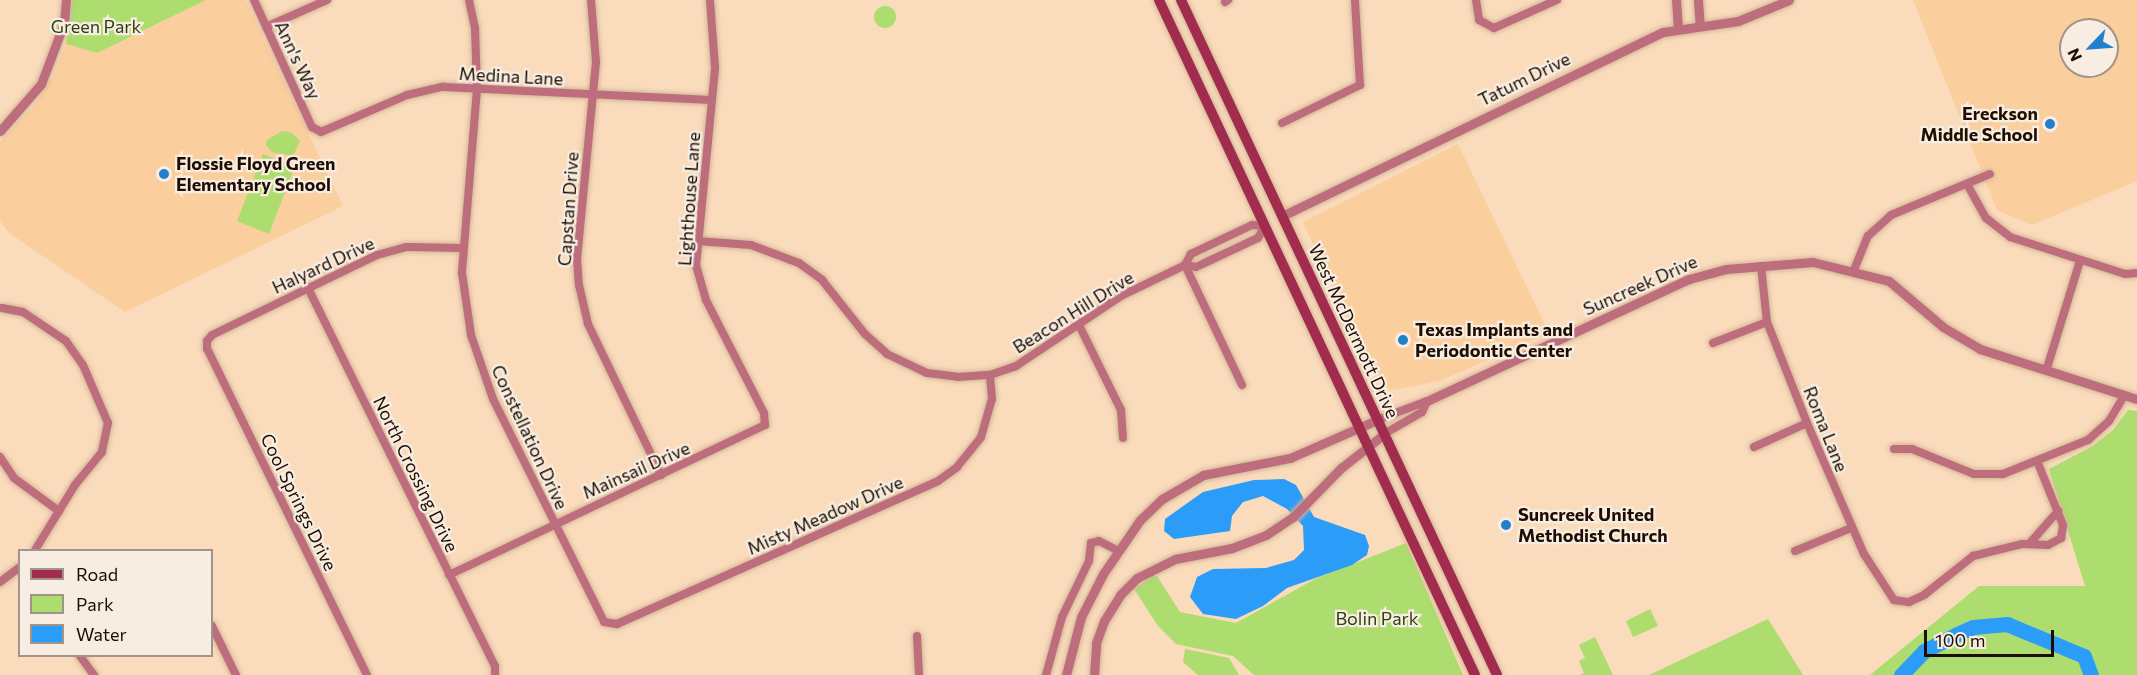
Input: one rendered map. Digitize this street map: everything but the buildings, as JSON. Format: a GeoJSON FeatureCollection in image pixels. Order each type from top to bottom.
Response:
{"type":"FeatureCollection","features":[{"type":"Feature","properties":{"kind":"main road","name":"West McDermott Drive"},"geometry":{"type":"LineString","coordinates":[[1159,0],[1475,675]]}},
{"type":"Feature","properties":{"kind":"main road","name":"West McDermott Drive"},"geometry":{"type":"LineString","coordinates":[[1181,0],[1497,675]]}},
{"type":"Feature","properties":{"kind":"main road"},"geometry":{"type":"LineString","coordinates":[[1265,226],[1282,216]]}},
{"type":"Feature","properties":{"kind":"street"},"geometry":{"type":"LineString","coordinates":[[0,131],[28,103],[45,76],[64,23],[66,0]]}},
{"type":"Feature","properties":{"kind":"street","name":"Ann's Way"},"geometry":{"type":"LineString","coordinates":[[254,0],[317,131]]}},
{"type":"Feature","properties":{"kind":"street"},"geometry":{"type":"LineString","coordinates":[[266,27],[327,0]]}},
{"type":"Feature","properties":{"kind":"street","name":"Constellation Drive"},"geometry":{"type":"LineString","coordinates":[[469,0],[475,28],[477,89],[462,248],[467,316],[484,379],[598,615],[608,624]]}},
{"type":"Feature","properties":{"kind":"street","name":"Capstan Drive"},"geometry":{"type":"LineString","coordinates":[[591,0],[596,62],[577,258],[579,285],[588,324],[661,475]]}},
{"type":"Feature","properties":{"kind":"street","name":"Lighthouse Lane"},"geometry":{"type":"LineString","coordinates":[[710,0],[714,67],[698,241],[700,285],[766,421]]}},
{"type":"Feature","properties":{"kind":"street"},"geometry":{"type":"LineString","coordinates":[[1282,123],[1359,85],[1355,0]]}},
{"type":"Feature","properties":{"kind":"street"},"geometry":{"type":"LineString","coordinates":[[1476,0],[1477,15],[1485,26],[1499,27],[1557,0]]}},
{"type":"Feature","properties":{"kind":"street"},"geometry":{"type":"LineString","coordinates":[[1676,0],[1678,29]]}},
{"type":"Feature","properties":{"kind":"street"},"geometry":{"type":"LineString","coordinates":[[1698,0],[1700,26]]}},
{"type":"Feature","properties":{"kind":"street","name":"Tatum Drive"},"geometry":{"type":"LineString","coordinates":[[1282,216],[1616,53],[1678,29],[1738,21],[1789,0]]}},
{"type":"Feature","properties":{"kind":"street","name":"Medina Lane"},"geometry":{"type":"LineString","coordinates":[[317,131],[424,90],[477,89],[554,95],[593,92],[712,100]]}},
{"type":"Feature","properties":{"kind":"street"},"geometry":{"type":"LineString","coordinates":[[1854,270],[1877,225],[1891,215],[1990,174]]}},
{"type":"Feature","properties":{"kind":"street"},"geometry":{"type":"LineString","coordinates":[[1967,184],[1986,218],[2010,237],[2125,274],[2137,273]]}},
{"type":"Feature","properties":{"kind":"street","name":"Beacon Hill Drive"},"geometry":{"type":"LineString","coordinates":[[698,241],[751,245],[799,263],[822,280],[874,343],[911,368],[958,378],[990,375],[1016,366],[1121,296],[1185,265],[1191,254],[1252,225],[1265,226],[1258,238],[1196,267],[1185,265]]}},
{"type":"Feature","properties":{"kind":"street","name":"Halyard Drive"},"geometry":{"type":"LineString","coordinates":[[207,341],[212,334],[392,250],[462,248]]}},
{"type":"Feature","properties":{"kind":"street"},"geometry":{"type":"LineString","coordinates":[[2047,368],[2080,261]]}},
{"type":"Feature","properties":{"kind":"street","name":"Suncreek Drive"},"geometry":{"type":"LineString","coordinates":[[1377,420],[1427,401],[1689,279],[1726,269],[1813,262],[1854,270],[1889,281],[1943,327],[1980,349],[2047,368],[2137,399]]}},
{"type":"Feature","properties":{"kind":"street"},"geometry":{"type":"LineString","coordinates":[[1185,265],[1242,385]]}},
{"type":"Feature","properties":{"kind":"street","name":"Roma Lane"},"geometry":{"type":"LineString","coordinates":[[1761,266],[1767,322],[1851,528],[1889,596],[1902,602],[1916,599],[1973,556],[2030,543]]}},
{"type":"Feature","properties":{"kind":"street","name":"North Crossing Drive"},"geometry":{"type":"LineString","coordinates":[[308,288],[449,574],[495,674]]}},
{"type":"Feature","properties":{"kind":"street"},"geometry":{"type":"LineString","coordinates":[[2,308],[23,312],[66,341],[83,365],[105,412],[107,434],[102,452],[59,511],[36,549]]}},
{"type":"Feature","properties":{"kind":"street"},"geometry":{"type":"LineString","coordinates":[[1713,344],[1767,322]]}},
{"type":"Feature","properties":{"kind":"street"},"geometry":{"type":"LineString","coordinates":[[1079,325],[1120,410],[1123,438]]}},
{"type":"Feature","properties":{"kind":"street","name":"Cool Springs Drive"},"geometry":{"type":"LineString","coordinates":[[207,341],[207,349],[367,675]]}},
{"type":"Feature","properties":{"kind":"street","name":"Misty Meadow Drive"},"geometry":{"type":"LineString","coordinates":[[608,624],[617,624],[939,481],[957,467],[981,437],[992,399],[990,375]]}},
{"type":"Feature","properties":{"kind":"street"},"geometry":{"type":"LineString","coordinates":[[1894,449],[1912,449],[1974,474],[2003,474],[2038,463],[2088,440],[2109,421],[2124,396]]}},
{"type":"Feature","properties":{"kind":"street","name":"Suncreek Drive"},"geometry":{"type":"LineString","coordinates":[[1384,434],[1422,412],[1427,401]]}},
{"type":"Feature","properties":{"kind":"street"},"geometry":{"type":"LineString","coordinates":[[1066,675],[1080,617],[1119,551],[1146,513],[1182,485],[1220,470],[1290,458],[1377,420]]}},
{"type":"Feature","properties":{"kind":"street","name":"Mainsail Drive"},"geometry":{"type":"LineString","coordinates":[[449,574],[759,431],[766,421]]}},
{"type":"Feature","properties":{"kind":"street"},"geometry":{"type":"LineString","coordinates":[[1754,447],[1807,423]]}},
{"type":"Feature","properties":{"kind":"street"},"geometry":{"type":"LineString","coordinates":[[1094,675],[1096,643],[1104,621],[1120,595],[1137,578],[1175,559],[1245,544],[1288,521],[1341,468],[1384,434]]}},
{"type":"Feature","properties":{"kind":"street"},"geometry":{"type":"LineString","coordinates":[[0,457],[14,478],[59,511]]}},
{"type":"Feature","properties":{"kind":"street"},"geometry":{"type":"LineString","coordinates":[[2030,543],[2048,545],[2061,538],[2063,525],[2038,463]]}},
{"type":"Feature","properties":{"kind":"street"},"geometry":{"type":"LineString","coordinates":[[2030,543],[2058,511]]}},
{"type":"Feature","properties":{"kind":"street"},"geometry":{"type":"LineString","coordinates":[[1795,551],[1851,528]]}},
{"type":"Feature","properties":{"kind":"street"},"geometry":{"type":"LineString","coordinates":[[1046,675],[1062,617],[1089,561],[1092,543],[1099,541],[1119,551]]}},
{"type":"Feature","properties":{"kind":"street"},"geometry":{"type":"LineString","coordinates":[[0,582],[18,568]]}},
{"type":"Feature","properties":{"kind":"street"},"geometry":{"type":"LineString","coordinates":[[213,628],[236,675]]}},
{"type":"Feature","properties":{"kind":"street"},"geometry":{"type":"LineString","coordinates":[[917,636],[919,675]]}},
{"type":"Feature","properties":{"kind":"street"},"geometry":{"type":"LineString","coordinates":[[81,657],[94,675]]}},
{"type":"Feature","properties":{"kind":"shaded area","name":"Flossie Floyd Green Elementary School"},"geometry":{"type":"Polygon","coordinates":[[[206,0],[245,0],[343,206],[125,312],[9,233],[0,221],[0,142],[33,107],[53,77],[66,44],[97,53],[206,0]]]}},
{"type":"Feature","properties":{"kind":"shaded area","name":"Ereckson Middle School"},"geometry":{"type":"Polygon","coordinates":[[[1913,0],[2137,0],[2137,181],[2032,225],[1997,210],[1913,0]]]}},
{"type":"Feature","properties":{"kind":"shaded area"},"geometry":{"type":"Polygon","coordinates":[[[1458,144],[1549,333],[1440,381],[1391,390],[1374,377],[1303,222],[1458,144]]]}},
{"type":"Feature","properties":{"kind":"green space","name":"Green Park"},"geometry":{"type":"Polygon","coordinates":[[[72,0],[206,0],[97,53],[66,44],[72,0]]]}},
{"type":"Feature","properties":{"kind":"green space"},"geometry":{"type":"Polygon","coordinates":[[[885,6],[893,9],[896,17],[893,25],[885,28],[877,25],[874,17],[877,9],[885,6]]]}},
{"type":"Feature","properties":{"kind":"green space"},"geometry":{"type":"Polygon","coordinates":[[[282,131],[292,133],[300,141],[293,156],[272,152],[266,145],[267,140],[282,131]]]}},
{"type":"Feature","properties":{"kind":"green space"},"geometry":{"type":"Polygon","coordinates":[[[263,154],[295,166],[269,234],[237,221],[263,154]]]}},
{"type":"Feature","properties":{"kind":"green space"},"geometry":{"type":"Polygon","coordinates":[[[2128,410],[2137,411],[2137,675],[1870,675],[1979,586],[2085,586],[2049,469],[2093,446],[2113,430],[2128,410]]]}},
{"type":"Feature","properties":{"kind":"green space","name":"Bolin Park"},"geometry":{"type":"Polygon","coordinates":[[[1406,543],[1463,675],[1254,675],[1233,656],[1176,644],[1158,626],[1134,589],[1151,576],[1157,576],[1180,612],[1236,623],[1315,579],[1406,543]]]}},
{"type":"Feature","properties":{"kind":"green space"},"geometry":{"type":"Polygon","coordinates":[[[1650,609],[1658,626],[1633,637],[1626,621],[1650,609]]]}},
{"type":"Feature","properties":{"kind":"green space"},"geometry":{"type":"Polygon","coordinates":[[[1768,619],[1803,675],[1649,675],[1768,619]]]}},
{"type":"Feature","properties":{"kind":"green space"},"geometry":{"type":"Polygon","coordinates":[[[1595,637],[1613,675],[1580,675],[1584,673],[1579,661],[1585,658],[1579,645],[1595,637]]]}},
{"type":"Feature","properties":{"kind":"green space"},"geometry":{"type":"Polygon","coordinates":[[[1185,649],[1229,658],[1239,675],[1198,675],[1183,662],[1185,649]]]}},
{"type":"Feature","properties":{"kind":"water"},"geometry":{"type":"Polygon","coordinates":[[[1284,479],[1296,485],[1314,517],[1365,535],[1369,546],[1367,555],[1352,565],[1287,588],[1263,606],[1236,619],[1203,614],[1190,597],[1197,577],[1213,569],[1266,568],[1294,560],[1304,550],[1303,526],[1287,509],[1263,496],[1243,502],[1232,516],[1230,531],[1174,539],[1164,531],[1165,519],[1203,492],[1254,480],[1284,479]]]}},
{"type":"Feature","properties":{"kind":"waterway"},"geometry":{"type":"LineString","coordinates":[[1901,675],[1924,651],[1957,634],[1973,627],[2007,624],[2084,656],[2091,675]]}},
{"type":"Feature","properties":{"kind":"place","name":"Ereckson Middle School"},"geometry":{"type":"Point","coordinates":[2050,124]}},
{"type":"Feature","properties":{"kind":"place","name":"Flossie Floyd Green Elementary School"},"geometry":{"type":"Point","coordinates":[164,174]}},
{"type":"Feature","properties":{"kind":"place","name":"Texas Implants and Periodontic Center"},"geometry":{"type":"Point","coordinates":[1403,340]}},
{"type":"Feature","properties":{"kind":"place","name":"Suncreek United Methodist Church"},"geometry":{"type":"Point","coordinates":[1506,525]}}]}
